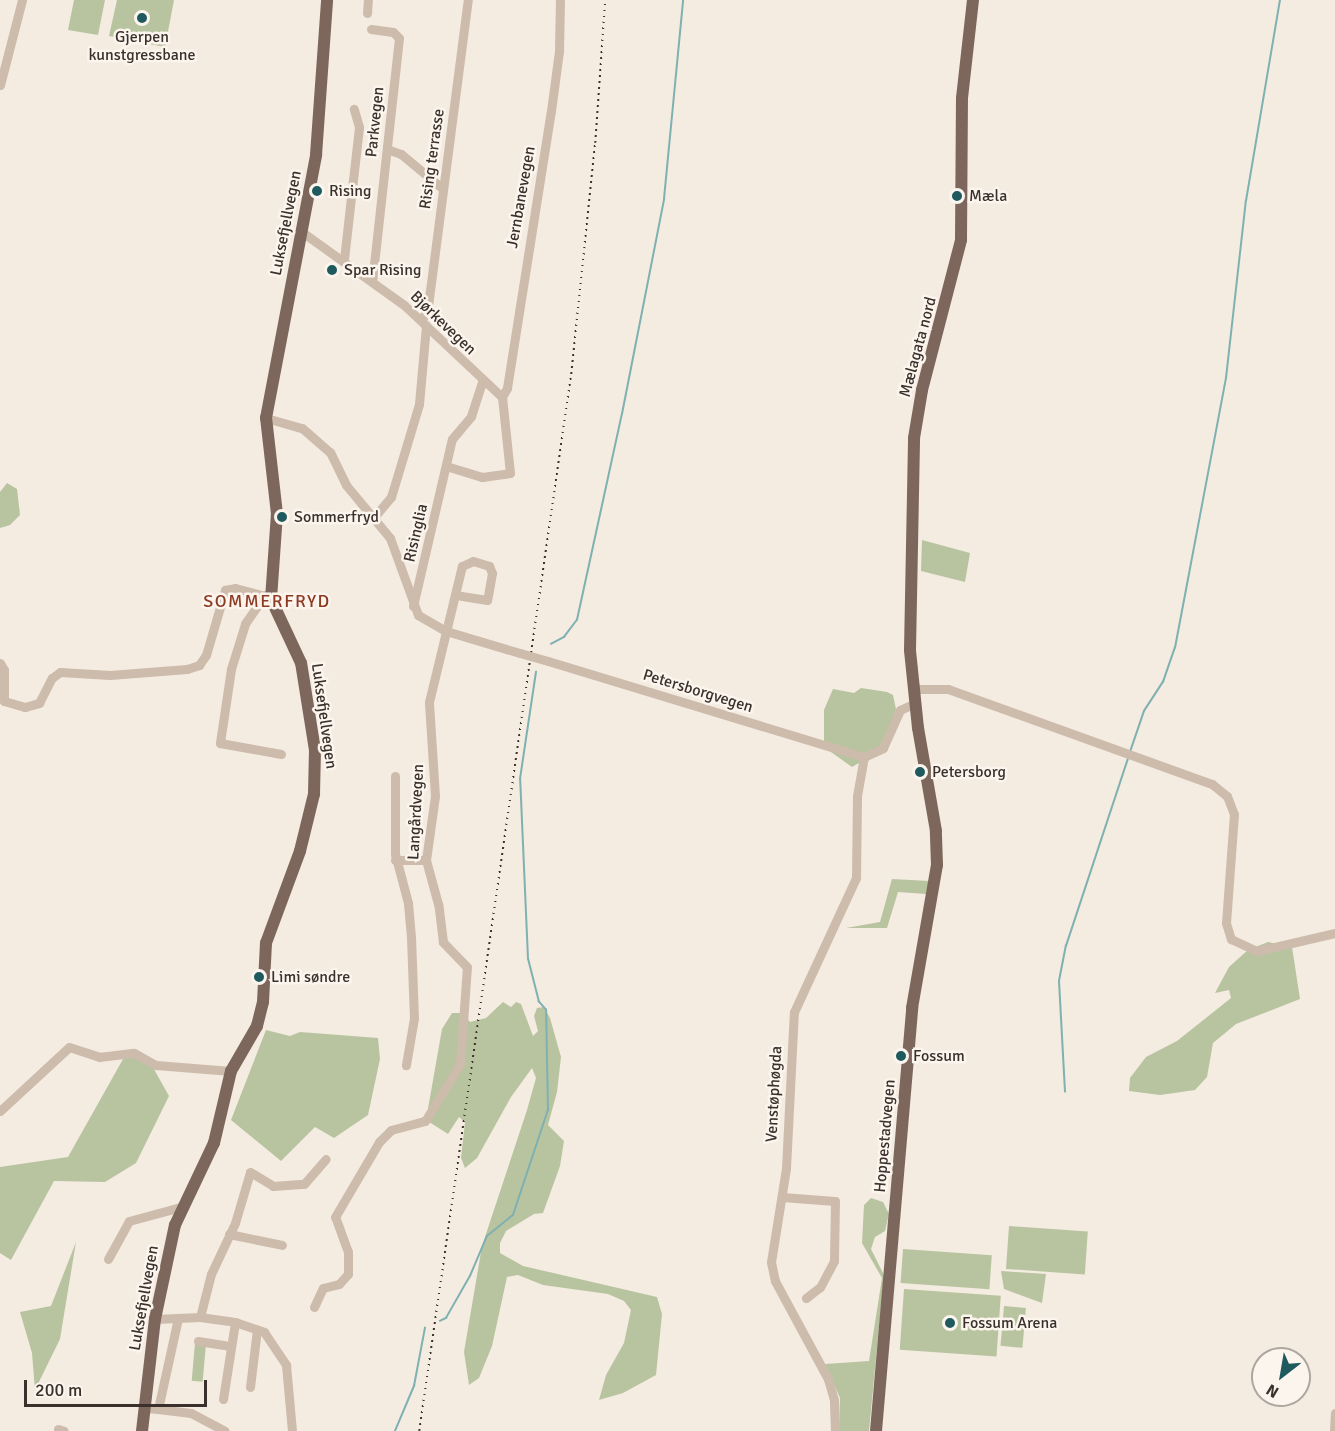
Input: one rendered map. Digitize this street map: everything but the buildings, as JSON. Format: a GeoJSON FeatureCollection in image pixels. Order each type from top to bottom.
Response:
{"type":"FeatureCollection","features":[{"type":"Feature","properties":{"kind":"main road","name":"Luksefjellvegen"},"geometry":{"type":"LineString","coordinates":[[142,1431],[153,1410],[155,1319],[181,1207],[214,1143],[231,1071],[259,1019],[266,943],[300,851],[315,783],[315,750],[301,663],[266,594],[277,514],[266,418],[302,232],[321,115],[327,0]]}},
{"type":"Feature","properties":{"kind":"main road","name":"Mælagata nord"},"geometry":{"type":"LineString","coordinates":[[915,704],[910,616],[914,438],[922,390],[961,240],[962,100],[973,0]]}},
{"type":"Feature","properties":{"kind":"main road","name":"Hoppestadvegen"},"geometry":{"type":"LineString","coordinates":[[876,1431],[912,1008],[937,875],[936,831],[915,704]]}},
{"type":"Feature","properties":{"kind":"street"},"geometry":{"type":"LineString","coordinates":[[0,85],[22,0]]}},
{"type":"Feature","properties":{"kind":"street"},"geometry":{"type":"LineString","coordinates":[[367,13],[368,0]]}},
{"type":"Feature","properties":{"kind":"street","name":"Rising terrasse"},"geometry":{"type":"LineString","coordinates":[[375,516],[391,497],[419,404],[424,323],[468,0]]}},
{"type":"Feature","properties":{"kind":"street","name":"Jernbanevegen"},"geometry":{"type":"LineString","coordinates":[[502,397],[507,388],[560,51],[560,0]]}},
{"type":"Feature","properties":{"kind":"street","name":"Parkvegen"},"geometry":{"type":"LineString","coordinates":[[371,29],[393,32],[399,38],[372,280]]}},
{"type":"Feature","properties":{"kind":"street"},"geometry":{"type":"LineString","coordinates":[[344,260],[357,145],[354,109]]}},
{"type":"Feature","properties":{"kind":"street"},"geometry":{"type":"LineString","coordinates":[[387,149],[401,154],[442,188]]}},
{"type":"Feature","properties":{"kind":"street","name":"Bjørkevegen"},"geometry":{"type":"LineString","coordinates":[[302,232],[372,280],[424,323],[482,382],[502,397]]}},
{"type":"Feature","properties":{"kind":"street","name":"Risinglia"},"geometry":{"type":"LineString","coordinates":[[413,606],[452,439],[471,416],[482,382]]}},
{"type":"Feature","properties":{"kind":"street"},"geometry":{"type":"LineString","coordinates":[[446,466],[482,477],[510,473],[502,397]]}},
{"type":"Feature","properties":{"kind":"street"},"geometry":{"type":"LineString","coordinates":[[266,418],[302,428],[323,443],[346,485],[375,516],[390,538],[413,606]]}},
{"type":"Feature","properties":{"kind":"street"},"geometry":{"type":"LineString","coordinates":[[446,631],[464,563],[489,566],[492,573],[487,600],[456,595]]}},
{"type":"Feature","properties":{"kind":"street"},"geometry":{"type":"LineString","coordinates":[[0,663],[4,670],[4,701],[17,706],[36,705],[52,678],[60,672],[130,675],[199,665],[206,655],[225,590],[235,588],[266,594],[245,624],[234,661],[220,743],[281,754]]}},
{"type":"Feature","properties":{"kind":"street","name":"Petersborgvegen"},"geometry":{"type":"LineString","coordinates":[[413,606],[418,615],[446,631],[864,757]]}},
{"type":"Feature","properties":{"kind":"street","name":"Langårdvegen"},"geometry":{"type":"LineString","coordinates":[[314,1307],[323,1288],[339,1284],[348,1274],[348,1252],[335,1217],[379,1142],[391,1130],[425,1121],[460,1064],[467,967],[443,942],[438,904],[426,860],[435,796],[429,694],[446,631]]}},
{"type":"Feature","properties":{"kind":"street"},"geometry":{"type":"LineString","coordinates":[[913,689],[948,689],[1212,784],[1230,799],[1234,820],[1226,925],[1235,943],[1257,951],[1335,933]]}},
{"type":"Feature","properties":{"kind":"street"},"geometry":{"type":"LineString","coordinates":[[864,757],[883,748],[900,710],[915,704]]}},
{"type":"Feature","properties":{"kind":"street","name":"Venstøphøgda"},"geometry":{"type":"LineString","coordinates":[[835,1431],[834,1400],[828,1379],[772,1273],[772,1250],[782,1197],[794,1012],[856,878],[857,796],[864,757]]}},
{"type":"Feature","properties":{"kind":"street","name":"Langårdvegen"},"geometry":{"type":"LineString","coordinates":[[395,776],[395,860],[408,903],[411,937],[414,1018],[406,1065]]}},
{"type":"Feature","properties":{"kind":"street"},"geometry":{"type":"LineString","coordinates":[[395,860],[426,860]]}},
{"type":"Feature","properties":{"kind":"street"},"geometry":{"type":"LineString","coordinates":[[0,1111],[69,1047],[99,1057],[134,1053],[156,1065],[231,1071]]}},
{"type":"Feature","properties":{"kind":"street"},"geometry":{"type":"LineString","coordinates":[[200,1317],[211,1274],[229,1234],[250,1172],[273,1186],[304,1184],[326,1159]]}},
{"type":"Feature","properties":{"kind":"street"},"geometry":{"type":"LineString","coordinates":[[782,1197],[835,1201],[834,1261],[820,1287],[806,1298]]}},
{"type":"Feature","properties":{"kind":"street"},"geometry":{"type":"LineString","coordinates":[[108,1259],[129,1221],[181,1207]]}},
{"type":"Feature","properties":{"kind":"street"},"geometry":{"type":"LineString","coordinates":[[229,1234],[282,1245]]}},
{"type":"Feature","properties":{"kind":"street"},"geometry":{"type":"LineString","coordinates":[[155,1319],[200,1317],[234,1322],[257,1329],[271,1338],[284,1356],[292,1431]]}},
{"type":"Feature","properties":{"kind":"street"},"geometry":{"type":"LineString","coordinates":[[178,1318],[153,1410],[191,1413],[225,1431]]}},
{"type":"Feature","properties":{"kind":"street"},"geometry":{"type":"LineString","coordinates":[[220,1395],[234,1322]]}},
{"type":"Feature","properties":{"kind":"street"},"geometry":{"type":"LineString","coordinates":[[250,1387],[257,1329]]}},
{"type":"Feature","properties":{"kind":"street"},"geometry":{"type":"LineString","coordinates":[[198,1341],[231,1346]]}},
{"type":"Feature","properties":{"kind":"street"},"geometry":{"type":"LineString","coordinates":[[1334,1431],[1335,1413]]}},
{"type":"Feature","properties":{"kind":"green space"},"geometry":{"type":"Polygon","coordinates":[[[74,0],[105,0],[98,35],[68,30],[74,0]]]}},
{"type":"Feature","properties":{"kind":"green space","name":"Gjerpen kunstgressbane"},"geometry":{"type":"Polygon","coordinates":[[[117,0],[174,0],[165,47],[109,36],[117,0]]]}},
{"type":"Feature","properties":{"kind":"green space"},"geometry":{"type":"Polygon","coordinates":[[[7,483],[17,489],[20,515],[10,525],[0,528],[0,492],[7,483]]]}},
{"type":"Feature","properties":{"kind":"green space"},"geometry":{"type":"Polygon","coordinates":[[[922,540],[970,553],[965,582],[921,571],[922,540]]]}},
{"type":"Feature","properties":{"kind":"green space"},"geometry":{"type":"Polygon","coordinates":[[[861,688],[893,695],[896,709],[889,732],[874,754],[852,767],[824,747],[824,710],[833,689],[854,693],[861,688]]]}},
{"type":"Feature","properties":{"kind":"green space"},"geometry":{"type":"Polygon","coordinates":[[[892,879],[929,881],[926,894],[898,892],[887,928],[846,928],[880,922],[892,879]]]}},
{"type":"Feature","properties":{"kind":"green space"},"geometry":{"type":"Polygon","coordinates":[[[1268,942],[1292,947],[1300,999],[1236,1024],[1213,1043],[1207,1077],[1195,1090],[1160,1095],[1129,1091],[1130,1078],[1146,1057],[1177,1041],[1231,998],[1229,990],[1215,993],[1229,967],[1248,950],[1268,942]]]}},
{"type":"Feature","properties":{"kind":"green space"},"geometry":{"type":"Polygon","coordinates":[[[503,1002],[511,1007],[516,1002],[521,1004],[533,1036],[538,1031],[534,1016],[537,1008],[544,1007],[550,1018],[561,1057],[557,1092],[548,1125],[564,1141],[560,1166],[543,1213],[534,1214],[506,1231],[500,1243],[500,1253],[523,1266],[657,1297],[662,1314],[656,1375],[623,1393],[599,1400],[606,1375],[624,1343],[631,1310],[624,1301],[608,1294],[543,1285],[518,1275],[507,1277],[492,1346],[479,1378],[469,1385],[464,1352],[482,1246],[536,1078],[532,1068],[511,1097],[477,1158],[465,1168],[461,1158],[465,1122],[459,1117],[448,1134],[426,1120],[442,1029],[452,1013],[463,1013],[470,1022],[486,1018],[503,1002]]]}},
{"type":"Feature","properties":{"kind":"green space"},"geometry":{"type":"Polygon","coordinates":[[[266,1030],[290,1036],[300,1032],[378,1038],[380,1059],[368,1115],[334,1138],[315,1127],[281,1161],[231,1120],[266,1030]]]}},
{"type":"Feature","properties":{"kind":"green space"},"geometry":{"type":"Polygon","coordinates":[[[127,1052],[151,1064],[169,1096],[136,1163],[105,1182],[54,1181],[11,1260],[0,1253],[0,1167],[68,1157],[127,1052]]]}},
{"type":"Feature","properties":{"kind":"green space"},"geometry":{"type":"Polygon","coordinates":[[[871,1198],[883,1202],[889,1214],[885,1231],[875,1237],[871,1249],[884,1275],[869,1431],[839,1431],[840,1398],[825,1364],[869,1361],[882,1278],[862,1243],[864,1205],[871,1198]]]}},
{"type":"Feature","properties":{"kind":"green space"},"geometry":{"type":"Polygon","coordinates":[[[1009,1226],[1088,1232],[1085,1274],[1006,1269],[1009,1226]]]}},
{"type":"Feature","properties":{"kind":"green space"},"geometry":{"type":"Polygon","coordinates":[[[76,1242],[60,1339],[35,1390],[32,1353],[20,1312],[51,1306],[76,1242]]]}},
{"type":"Feature","properties":{"kind":"green space"},"geometry":{"type":"Polygon","coordinates":[[[903,1249],[992,1255],[989,1289],[901,1283],[903,1249]]]}},
{"type":"Feature","properties":{"kind":"green space"},"geometry":{"type":"Polygon","coordinates":[[[1001,1271],[1046,1274],[1042,1303],[1004,1289],[1001,1271]]]}},
{"type":"Feature","properties":{"kind":"green space","name":"Fossum Arena"},"geometry":{"type":"Polygon","coordinates":[[[904,1289],[1001,1296],[997,1357],[900,1350],[904,1289]]]}},
{"type":"Feature","properties":{"kind":"green space"},"geometry":{"type":"Polygon","coordinates":[[[1004,1306],[1026,1308],[1022,1348],[1001,1346],[1004,1306]]]}},
{"type":"Feature","properties":{"kind":"green space"},"geometry":{"type":"Polygon","coordinates":[[[195,1343],[206,1344],[203,1382],[192,1381],[195,1343]]]}},
{"type":"Feature","properties":{"kind":"waterway"},"geometry":{"type":"LineString","coordinates":[[551,644],[564,637],[577,620],[622,414],[664,199],[683,0]]}},
{"type":"Feature","properties":{"kind":"waterway"},"geometry":{"type":"LineString","coordinates":[[1130,752],[1144,711],[1163,682],[1175,648],[1226,378],[1246,201],[1280,0]]}},
{"type":"Feature","properties":{"kind":"waterway"},"geometry":{"type":"LineString","coordinates":[[440,1321],[446,1318],[470,1276],[487,1236],[513,1215],[548,1110],[546,1010],[539,1002],[528,959],[520,779],[536,672]]}},
{"type":"Feature","properties":{"kind":"waterway"},"geometry":{"type":"LineString","coordinates":[[1065,1092],[1059,981],[1066,946],[1128,759]]}},
{"type":"Feature","properties":{"kind":"waterway"},"geometry":{"type":"LineString","coordinates":[[395,1431],[414,1386],[425,1328]]}},
{"type":"Feature","properties":{"kind":"railway"},"geometry":{"type":"LineString","coordinates":[[419,1431],[571,374],[595,143],[605,0]]}},
{"type":"Feature","properties":{"kind":"place","name":"Gjerpen kunstgressbane"},"geometry":{"type":"Point","coordinates":[142,18]}},
{"type":"Feature","properties":{"kind":"place","name":"Rising"},"geometry":{"type":"Point","coordinates":[317,191]}},
{"type":"Feature","properties":{"kind":"place","name":"Mæla"},"geometry":{"type":"Point","coordinates":[957,196]}},
{"type":"Feature","properties":{"kind":"place","name":"Spar Rising"},"geometry":{"type":"Point","coordinates":[332,270]}},
{"type":"Feature","properties":{"kind":"place","name":"Sommerfryd"},"geometry":{"type":"Point","coordinates":[282,517]}},
{"type":"Feature","properties":{"kind":"place","name":"Petersborg"},"geometry":{"type":"Point","coordinates":[920,772]}},
{"type":"Feature","properties":{"kind":"place","name":"Limi søndre"},"geometry":{"type":"Point","coordinates":[259,977]}},
{"type":"Feature","properties":{"kind":"place","name":"Fossum"},"geometry":{"type":"Point","coordinates":[901,1056]}},
{"type":"Feature","properties":{"kind":"place","name":"Fossum Arena"},"geometry":{"type":"Point","coordinates":[950,1323]}},
{"type":"Feature","properties":{"kind":"district","name":"SOMMERFRYD"},"geometry":{"type":"Point","coordinates":[267,601]}}]}
